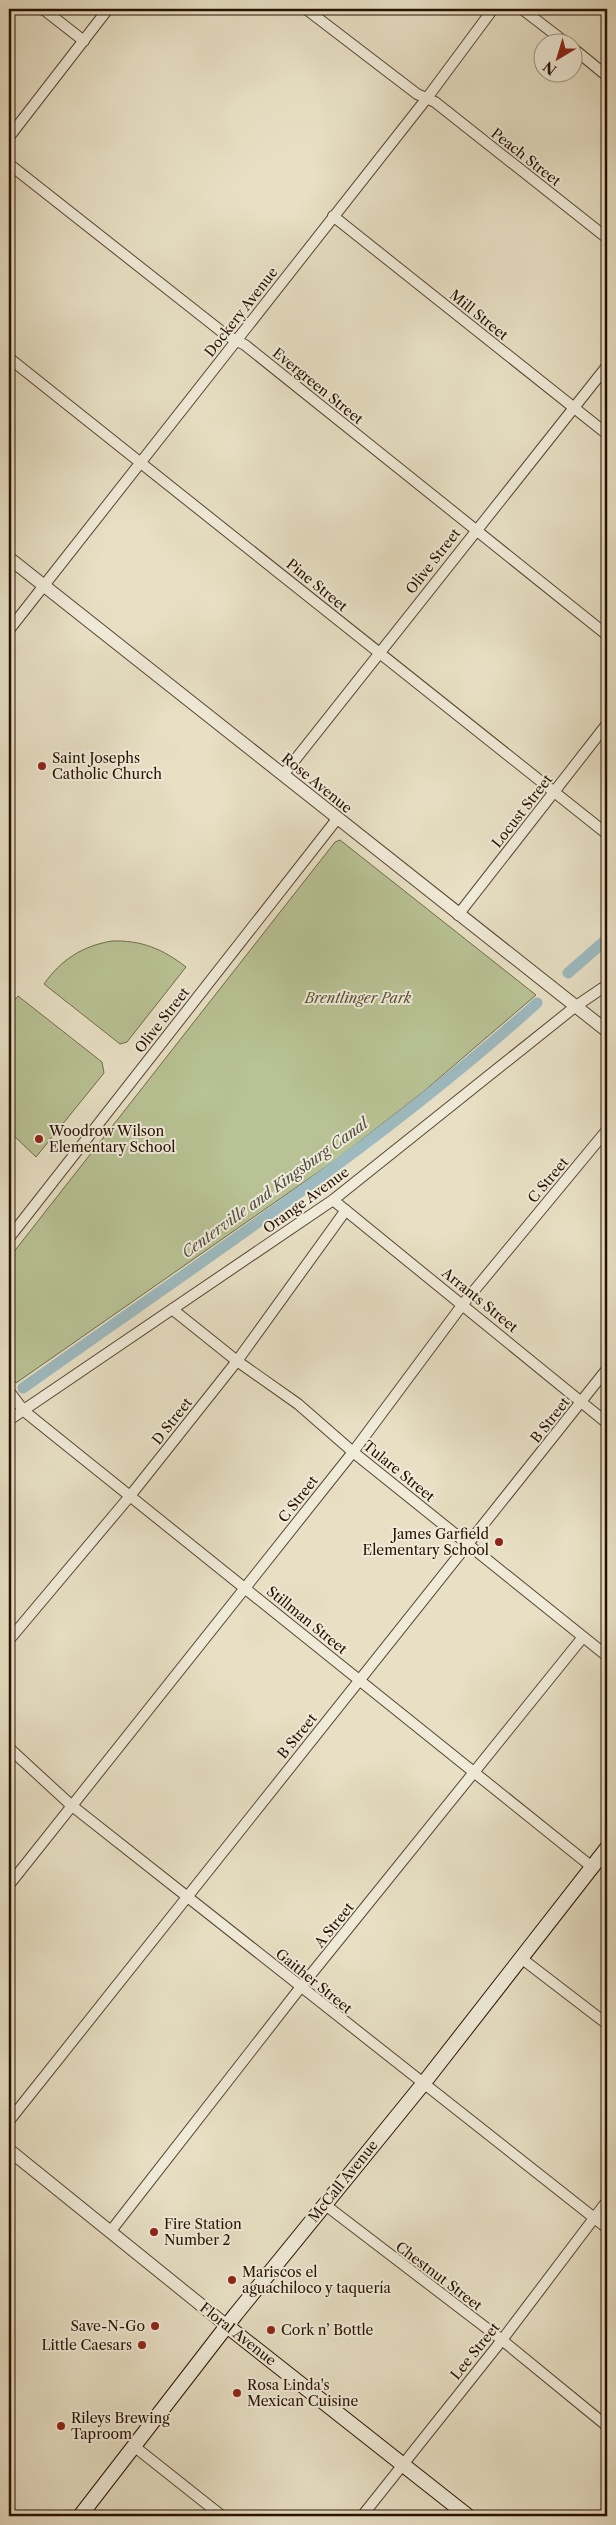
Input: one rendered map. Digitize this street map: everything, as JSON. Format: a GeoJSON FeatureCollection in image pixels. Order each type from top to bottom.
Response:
{"type":"FeatureCollection","features":[{"type":"Feature","properties":{"kind":"main road","name":"McCall Avenue"},"geometry":{"type":"LineString","coordinates":[[80,2516],[227,2326],[422,2084],[607,1848]]}},
{"type":"Feature","properties":{"kind":"main road","name":"Floral Avenue"},"geometry":{"type":"LineString","coordinates":[[227,2326],[468,2516]]}},
{"type":"Feature","properties":{"kind":"street"},"geometry":{"type":"LineString","coordinates":[[43,9],[84,41]]}},
{"type":"Feature","properties":{"kind":"street"},"geometry":{"type":"LineString","coordinates":[[9,137],[108,9]]}},
{"type":"Feature","properties":{"kind":"street","name":"Peach Street"},"geometry":{"type":"LineString","coordinates":[[306,9],[417,94],[427,98],[607,238]]}},
{"type":"Feature","properties":{"kind":"street","name":"Dockery Avenue"},"geometry":{"type":"LineString","coordinates":[[9,630],[427,98],[493,9]]}},
{"type":"Feature","properties":{"kind":"street"},"geometry":{"type":"LineString","coordinates":[[522,9],[552,32]]}},
{"type":"Feature","properties":{"kind":"street"},"geometry":{"type":"LineString","coordinates":[[584,57],[607,76]]}},
{"type":"Feature","properties":{"kind":"street","name":"Evergreen Street"},"geometry":{"type":"LineString","coordinates":[[9,164],[226,335],[236,340],[607,635]]}},
{"type":"Feature","properties":{"kind":"street","name":"Mill Street"},"geometry":{"type":"LineString","coordinates":[[333,216],[607,434]]}},
{"type":"Feature","properties":{"kind":"street","name":"Pine Street"},"geometry":{"type":"LineString","coordinates":[[9,358],[141,461],[607,834]]}},
{"type":"Feature","properties":{"kind":"street","name":"Olive Street"},"geometry":{"type":"LineString","coordinates":[[283,775],[607,366]]}},
{"type":"Feature","properties":{"kind":"street","name":"Rose Avenue"},"geometry":{"type":"LineString","coordinates":[[9,558],[607,1031]]}},
{"type":"Feature","properties":{"kind":"street","name":"Locust Street"},"geometry":{"type":"LineString","coordinates":[[458,915],[607,724]]}},
{"type":"Feature","properties":{"kind":"street","name":"Olive Street"},"geometry":{"type":"LineString","coordinates":[[9,1238],[337,819]]}},
{"type":"Feature","properties":{"kind":"street","name":"Orange Avenue"},"geometry":{"type":"LineString","coordinates":[[9,1420],[333,1200],[576,1006],[607,986]]}},
{"type":"Feature","properties":{"kind":"street","name":"C Street"},"geometry":{"type":"LineString","coordinates":[[9,1885],[353,1452],[463,1304],[607,1130]]}},
{"type":"Feature","properties":{"kind":"street","name":"Arrants Street"},"geometry":{"type":"LineString","coordinates":[[333,1200],[607,1423]]}},
{"type":"Feature","properties":{"kind":"street","name":"D Street"},"geometry":{"type":"LineString","coordinates":[[9,1640],[130,1496],[237,1361],[346,1210]]}},
{"type":"Feature","properties":{"kind":"street","name":"Tulare Street"},"geometry":{"type":"LineString","coordinates":[[172,1309],[237,1361],[298,1404],[353,1452],[607,1656]]}},
{"type":"Feature","properties":{"kind":"street","name":"B Street"},"geometry":{"type":"LineString","coordinates":[[9,2121],[186,1896],[607,1369]]}},
{"type":"Feature","properties":{"kind":"street","name":"Stillman Street"},"geometry":{"type":"LineString","coordinates":[[9,1391],[24,1411],[592,1867]]}},
{"type":"Feature","properties":{"kind":"street","name":"A Street"},"geometry":{"type":"LineString","coordinates":[[110,2232],[300,1988],[583,1637]]}},
{"type":"Feature","properties":{"kind":"street","name":"Gaither Street"},"geometry":{"type":"LineString","coordinates":[[9,1748],[71,1805],[300,1988],[607,2228]]}},
{"type":"Feature","properties":{"kind":"street"},"geometry":{"type":"LineString","coordinates":[[521,1958],[607,2024]]}},
{"type":"Feature","properties":{"kind":"street","name":"Floral Avenue"},"geometry":{"type":"LineString","coordinates":[[9,2150],[227,2326]]}},
{"type":"Feature","properties":{"kind":"street","name":"Lee Street"},"geometry":{"type":"LineString","coordinates":[[362,2516],[502,2340],[607,2201]]}},
{"type":"Feature","properties":{"kind":"street","name":"Chestnut Street"},"geometry":{"type":"LineString","coordinates":[[324,2204],[502,2340],[607,2426]]}},
{"type":"Feature","properties":{"kind":"street"},"geometry":{"type":"LineString","coordinates":[[135,2447],[222,2516]]}},
{"type":"Feature","properties":{"kind":"green space","name":"Brentlinger Park"},"geometry":{"type":"Polygon","coordinates":[[[340,840],[536,995],[423,1092],[337,1159],[16,1383],[9,1371],[9,1258],[335,842],[340,840]]]}},
{"type":"Feature","properties":{"kind":"green space"},"geometry":{"type":"Polygon","coordinates":[[[112,941],[133,942],[151,947],[169,955],[186,967],[127,1042],[120,1044],[44,984],[73,955],[91,946],[112,941]]]}},
{"type":"Feature","properties":{"kind":"green space"},"geometry":{"type":"Polygon","coordinates":[[[18,996],[102,1062],[104,1073],[36,1157],[9,1131],[9,1007],[18,996]]]}},
{"type":"Feature","properties":{"kind":"waterway","name":"Centerville and Kingsburg Canal"},"geometry":{"type":"LineString","coordinates":[[568,973],[607,939]]}},
{"type":"Feature","properties":{"kind":"waterway","name":"Centerville and Kingsburg Canal"},"geometry":{"type":"LineString","coordinates":[[23,1388],[286,1203],[414,1106],[537,1003]]}},
{"type":"Feature","properties":{"kind":"place","name":"Saint Josephs Catholic Church"},"geometry":{"type":"Point","coordinates":[42,766]}},
{"type":"Feature","properties":{"kind":"place","name":"Woodrow Wilson Elementary School"},"geometry":{"type":"Point","coordinates":[39,1139]}},
{"type":"Feature","properties":{"kind":"place","name":"James Garfield Elementary School"},"geometry":{"type":"Point","coordinates":[499,1542]}},
{"type":"Feature","properties":{"kind":"place","name":"Fire Station Number 2"},"geometry":{"type":"Point","coordinates":[154,2232]}},
{"type":"Feature","properties":{"kind":"place","name":"Mariscos el aguachiloco y taquería"},"geometry":{"type":"Point","coordinates":[232,2280]}},
{"type":"Feature","properties":{"kind":"place","name":"Save-N-Go"},"geometry":{"type":"Point","coordinates":[155,2326]}},
{"type":"Feature","properties":{"kind":"place","name":"Cork n’ Bottle"},"geometry":{"type":"Point","coordinates":[271,2330]}},
{"type":"Feature","properties":{"kind":"place","name":"Little Caesars"},"geometry":{"type":"Point","coordinates":[142,2345]}},
{"type":"Feature","properties":{"kind":"place","name":"Rosa Linda's Mexican Cuisine"},"geometry":{"type":"Point","coordinates":[237,2393]}},
{"type":"Feature","properties":{"kind":"place","name":"Rileys Brewing Taproom"},"geometry":{"type":"Point","coordinates":[61,2426]}}]}
